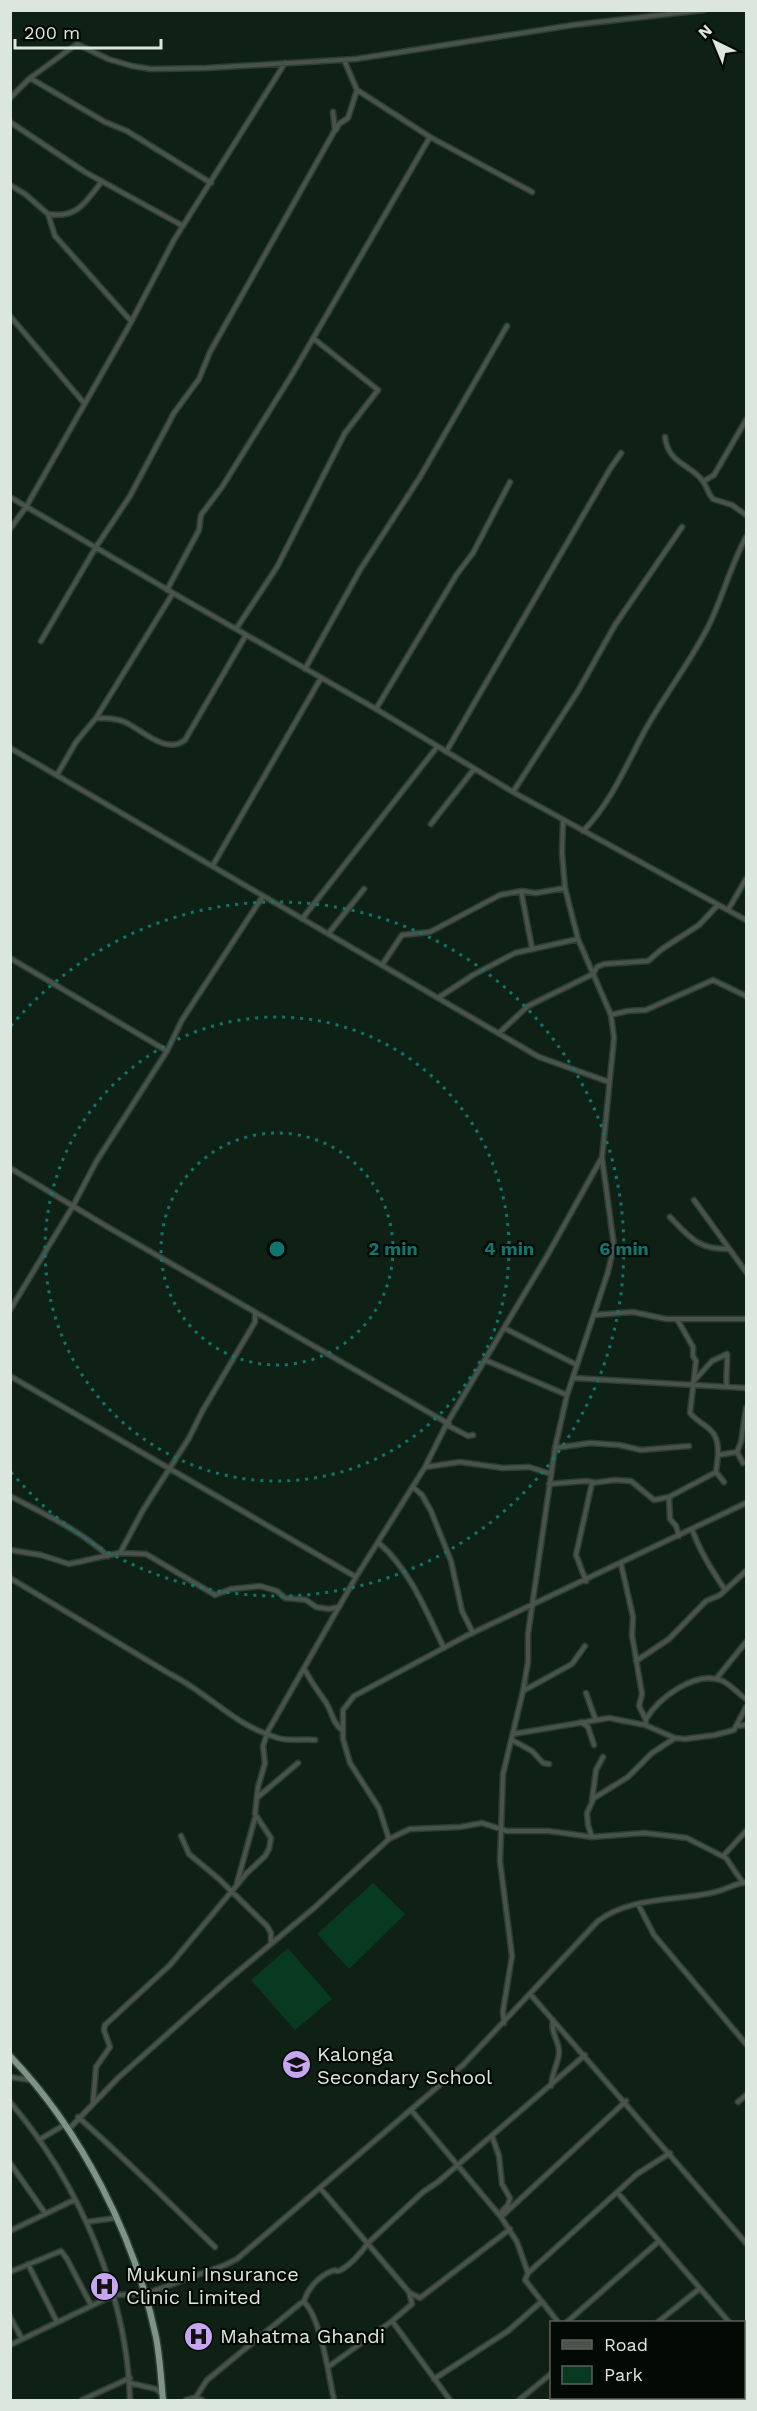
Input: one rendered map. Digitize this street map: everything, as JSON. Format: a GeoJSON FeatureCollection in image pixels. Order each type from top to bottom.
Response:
{"type":"FeatureCollection","features":[{"type":"Feature","properties":{"kind":"highway"},"geometry":{"type":"LineString","coordinates":[[10,2056],[31,2080],[66,2128],[99,2181],[116,2218],[145,2294],[156,2338],[163,2397]]}},
{"type":"Feature","properties":{"kind":"street"},"geometry":{"type":"LineString","coordinates":[[10,98],[30,78],[76,44],[108,59],[151,69],[344,60],[573,25],[704,10]]}},
{"type":"Feature","properties":{"kind":"street"},"geometry":{"type":"LineString","coordinates":[[344,60],[357,90],[430,137],[532,192]]}},
{"type":"Feature","properties":{"kind":"street"},"geometry":{"type":"LineString","coordinates":[[10,529],[26,507],[183,226],[285,63]]}},
{"type":"Feature","properties":{"kind":"street"},"geometry":{"type":"LineString","coordinates":[[30,78],[105,122],[127,131],[212,183]]}},
{"type":"Feature","properties":{"kind":"street"},"geometry":{"type":"LineString","coordinates":[[41,641],[96,547],[130,496],[174,412],[199,379],[210,352],[335,130],[348,118],[357,90]]}},
{"type":"Feature","properties":{"kind":"street"},"geometry":{"type":"LineString","coordinates":[[333,112],[335,130]]}},
{"type":"Feature","properties":{"kind":"street"},"geometry":{"type":"LineString","coordinates":[[10,122],[102,181],[183,226]]}},
{"type":"Feature","properties":{"kind":"street"},"geometry":{"type":"LineString","coordinates":[[167,590],[199,530],[201,515],[222,487],[313,338],[430,137]]}},
{"type":"Feature","properties":{"kind":"street"},"geometry":{"type":"LineString","coordinates":[[48,214],[69,215],[90,198],[102,181]]}},
{"type":"Feature","properties":{"kind":"street"},"geometry":{"type":"LineString","coordinates":[[10,185],[25,194],[48,214],[55,236],[131,321]]}},
{"type":"Feature","properties":{"kind":"street"},"geometry":{"type":"LineString","coordinates":[[10,316],[84,403]]}},
{"type":"Feature","properties":{"kind":"street"},"geometry":{"type":"LineString","coordinates":[[305,669],[360,570],[420,477],[507,326]]}},
{"type":"Feature","properties":{"kind":"street"},"geometry":{"type":"LineString","coordinates":[[236,629],[277,567],[345,433],[378,390],[313,338]]}},
{"type":"Feature","properties":{"kind":"street"},"geometry":{"type":"LineString","coordinates":[[704,482],[714,475],[747,420]]}},
{"type":"Feature","properties":{"kind":"street"},"geometry":{"type":"LineString","coordinates":[[665,437],[673,456],[704,482],[708,494],[713,499],[732,505],[747,515]]}},
{"type":"Feature","properties":{"kind":"street"},"geometry":{"type":"LineString","coordinates":[[446,752],[621,453]]}},
{"type":"Feature","properties":{"kind":"street"},"geometry":{"type":"LineString","coordinates":[[376,709],[457,574],[473,553],[510,482]]}},
{"type":"Feature","properties":{"kind":"street"},"geometry":{"type":"LineString","coordinates":[[10,497],[376,709],[513,792],[747,920]]}},
{"type":"Feature","properties":{"kind":"street"},"geometry":{"type":"LineString","coordinates":[[513,792],[578,691],[615,625],[682,526]]}},
{"type":"Feature","properties":{"kind":"street"},"geometry":{"type":"LineString","coordinates":[[583,831],[598,815],[660,705],[709,625],[735,557],[747,537]]}},
{"type":"Feature","properties":{"kind":"street"},"geometry":{"type":"LineString","coordinates":[[57,775],[76,742],[96,718],[173,593]]}},
{"type":"Feature","properties":{"kind":"street"},"geometry":{"type":"LineString","coordinates":[[96,718],[115,719],[146,736],[167,743],[182,743],[246,635]]}},
{"type":"Feature","properties":{"kind":"street"},"geometry":{"type":"LineString","coordinates":[[213,866],[321,678]]}},
{"type":"Feature","properties":{"kind":"street"},"geometry":{"type":"LineString","coordinates":[[303,919],[437,747]]}},
{"type":"Feature","properties":{"kind":"street"},"geometry":{"type":"LineString","coordinates":[[10,748],[550,1062],[609,1082]]}},
{"type":"Feature","properties":{"kind":"street"},"geometry":{"type":"LineString","coordinates":[[431,824],[474,769]]}},
{"type":"Feature","properties":{"kind":"street"},"geometry":{"type":"LineString","coordinates":[[504,2023],[503,2011],[512,1956],[502,1893],[503,1774],[528,1662],[532,1606],[555,1448],[567,1395],[608,1272],[614,1246],[602,1158],[615,1038],[611,1015],[578,939],[565,888],[562,853],[563,820]]}},
{"type":"Feature","properties":{"kind":"street"},"geometry":{"type":"LineString","coordinates":[[728,910],[747,879]]}},
{"type":"Feature","properties":{"kind":"street"},"geometry":{"type":"LineString","coordinates":[[382,965],[400,936],[430,932],[492,898],[521,891],[536,893],[565,888]]}},
{"type":"Feature","properties":{"kind":"street"},"geometry":{"type":"LineString","coordinates":[[328,934],[364,890]]}},
{"type":"Feature","properties":{"kind":"street"},"geometry":{"type":"LineString","coordinates":[[521,891],[532,948]]}},
{"type":"Feature","properties":{"kind":"street"},"geometry":{"type":"LineString","coordinates":[[10,1310],[73,1206],[96,1162],[167,1051],[182,1020],[263,896]]}},
{"type":"Feature","properties":{"kind":"street"},"geometry":{"type":"LineString","coordinates":[[500,1034],[528,1006],[593,974],[597,968],[611,962],[624,964],[648,961],[699,925],[718,905]]}},
{"type":"Feature","properties":{"kind":"street"},"geometry":{"type":"LineString","coordinates":[[438,998],[473,975],[515,953],[578,939]]}},
{"type":"Feature","properties":{"kind":"street"},"geometry":{"type":"LineString","coordinates":[[10,958],[167,1051]]}},
{"type":"Feature","properties":{"kind":"street"},"geometry":{"type":"LineString","coordinates":[[611,1015],[646,1010],[713,980],[747,996]]}},
{"type":"Feature","properties":{"kind":"street"},"geometry":{"type":"LineString","coordinates":[[236,1885],[255,1817],[265,1763],[263,1746],[267,1733],[356,1577],[425,1467],[602,1158]]}},
{"type":"Feature","properties":{"kind":"street"},"geometry":{"type":"LineString","coordinates":[[10,1168],[447,1425],[468,1436],[473,1435]]}},
{"type":"Feature","properties":{"kind":"street"},"geometry":{"type":"LineString","coordinates":[[694,1200],[747,1272]]}},
{"type":"Feature","properties":{"kind":"street"},"geometry":{"type":"LineString","coordinates":[[670,1217],[698,1245],[730,1249]]}},
{"type":"Feature","properties":{"kind":"street"},"geometry":{"type":"LineString","coordinates":[[120,1554],[256,1319],[255,1312]]}},
{"type":"Feature","properties":{"kind":"street"},"geometry":{"type":"LineString","coordinates":[[594,1316],[633,1312],[677,1319],[747,1319]]}},
{"type":"Feature","properties":{"kind":"street"},"geometry":{"type":"LineString","coordinates":[[256,1319],[264,1316]]}},
{"type":"Feature","properties":{"kind":"street"},"geometry":{"type":"LineString","coordinates":[[677,1319],[693,1347],[693,1356],[696,1361],[690,1413],[696,1420],[709,1427],[718,1446],[716,1472],[723,1482]]}},
{"type":"Feature","properties":{"kind":"street"},"geometry":{"type":"LineString","coordinates":[[504,1328],[577,1365]]}},
{"type":"Feature","properties":{"kind":"street"},"geometry":{"type":"LineString","coordinates":[[693,1383],[712,1361],[727,1354],[729,1366],[725,1381],[727,1387]]}},
{"type":"Feature","properties":{"kind":"street"},"geometry":{"type":"LineString","coordinates":[[485,1360],[567,1395]]}},
{"type":"Feature","properties":{"kind":"street"},"geometry":{"type":"LineString","coordinates":[[10,1376],[356,1577]]}},
{"type":"Feature","properties":{"kind":"street"},"geometry":{"type":"LineString","coordinates":[[574,1378],[693,1383],[747,1388]]}},
{"type":"Feature","properties":{"kind":"street"},"geometry":{"type":"LineString","coordinates":[[737,1452],[747,1408]]}},
{"type":"Feature","properties":{"kind":"street"},"geometry":{"type":"LineString","coordinates":[[555,1448],[590,1443],[619,1444],[641,1450],[689,1446]]}},
{"type":"Feature","properties":{"kind":"street"},"geometry":{"type":"LineString","coordinates":[[717,1455],[737,1452]]}},
{"type":"Feature","properties":{"kind":"street"},"geometry":{"type":"LineString","coordinates":[[737,1452],[743,1462]]}},
{"type":"Feature","properties":{"kind":"street"},"geometry":{"type":"LineString","coordinates":[[425,1467],[460,1462],[503,1468],[529,1467],[551,1474]]}},
{"type":"Feature","properties":{"kind":"street"},"geometry":{"type":"LineString","coordinates":[[549,1484],[586,1480],[595,1482],[632,1481],[654,1500],[669,1497],[716,1472]]}},
{"type":"Feature","properties":{"kind":"street"},"geometry":{"type":"LineString","coordinates":[[586,1581],[576,1555],[590,1485],[595,1482]]}},
{"type":"Feature","properties":{"kind":"street"},"geometry":{"type":"LineString","coordinates":[[413,1487],[422,1495],[436,1522],[451,1561],[462,1611],[473,1633]]}},
{"type":"Feature","properties":{"kind":"street"},"geometry":{"type":"LineString","coordinates":[[10,1496],[46,1514],[99,1547],[108,1556]]}},
{"type":"Feature","properties":{"kind":"street"},"geometry":{"type":"LineString","coordinates":[[669,1497],[670,1519],[676,1526],[679,1536]]}},
{"type":"Feature","properties":{"kind":"street"},"geometry":{"type":"LineString","coordinates":[[389,1839],[378,1808],[350,1763],[342,1730],[344,1710],[354,1696],[473,1633],[747,1503]]}},
{"type":"Feature","properties":{"kind":"street"},"geometry":{"type":"LineString","coordinates":[[692,1529],[704,1560],[712,1567],[725,1590]]}},
{"type":"Feature","properties":{"kind":"street"},"geometry":{"type":"LineString","coordinates":[[379,1543],[411,1581],[444,1648]]}},
{"type":"Feature","properties":{"kind":"street"},"geometry":{"type":"LineString","coordinates":[[10,1550],[41,1555],[69,1564],[120,1554],[149,1556],[214,1595],[231,1589],[261,1586],[277,1591],[285,1598],[306,1600],[316,1607],[340,1607]]}},
{"type":"Feature","properties":{"kind":"street"},"geometry":{"type":"LineString","coordinates":[[621,1564],[633,1617],[632,1635],[642,1694],[639,1706],[646,1722]]}},
{"type":"Feature","properties":{"kind":"street"},"geometry":{"type":"LineString","coordinates":[[636,1661],[669,1639],[706,1601],[725,1590],[747,1571]]}},
{"type":"Feature","properties":{"kind":"street"},"geometry":{"type":"LineString","coordinates":[[10,1578],[189,1683],[214,1705],[244,1724],[294,1742],[306,1738],[315,1740]]}},
{"type":"Feature","properties":{"kind":"street"},"geometry":{"type":"LineString","coordinates":[[716,1679],[747,1642]]}},
{"type":"Feature","properties":{"kind":"street"},"geometry":{"type":"LineString","coordinates":[[523,1691],[572,1664],[585,1646]]}},
{"type":"Feature","properties":{"kind":"street"},"geometry":{"type":"LineString","coordinates":[[305,1669],[319,1696],[324,1699],[336,1724],[342,1730]]}},
{"type":"Feature","properties":{"kind":"street"},"geometry":{"type":"LineString","coordinates":[[646,1722],[656,1706],[693,1681],[716,1679],[724,1682],[747,1699]]}},
{"type":"Feature","properties":{"kind":"street"},"geometry":{"type":"LineString","coordinates":[[586,1693],[595,1718]]}},
{"type":"Feature","properties":{"kind":"street"},"geometry":{"type":"LineString","coordinates":[[592,1800],[628,1777],[651,1754],[675,1738],[715,1735],[734,1730],[747,1707]]}},
{"type":"Feature","properties":{"kind":"street"},"geometry":{"type":"LineString","coordinates":[[513,1734],[595,1718],[609,1718],[646,1722],[675,1738]]}},
{"type":"Feature","properties":{"kind":"street"},"geometry":{"type":"LineString","coordinates":[[580,1721],[588,1727],[594,1745]]}},
{"type":"Feature","properties":{"kind":"street"},"geometry":{"type":"LineString","coordinates":[[736,1726],[747,1725]]}},
{"type":"Feature","properties":{"kind":"street"},"geometry":{"type":"LineString","coordinates":[[512,1740],[532,1751],[543,1763],[549,1764]]}},
{"type":"Feature","properties":{"kind":"street"},"geometry":{"type":"LineString","coordinates":[[592,1837],[587,1814],[592,1800],[596,1770],[603,1757]]}},
{"type":"Feature","properties":{"kind":"street"},"geometry":{"type":"LineString","coordinates":[[257,1797],[298,1763]]}},
{"type":"Feature","properties":{"kind":"street"},"geometry":{"type":"LineString","coordinates":[[93,2103],[96,2067],[110,2046],[104,2027],[170,1965],[236,1885],[269,1850],[271,1838],[255,1817]]}},
{"type":"Feature","properties":{"kind":"street"},"geometry":{"type":"LineString","coordinates":[[10,2345],[114,2295],[145,2294],[231,2263],[321,2189],[463,2066],[598,1921],[617,1910],[638,1904],[713,1893],[745,1883],[723,1856],[680,1837],[644,1833],[592,1837],[549,1831],[513,1831],[482,1823],[460,1827],[411,1829],[389,1839],[314,1908],[118,2078],[66,2128],[39,2140]]}},
{"type":"Feature","properties":{"kind":"street"},"geometry":{"type":"LineString","coordinates":[[723,1856],[747,1831]]}},
{"type":"Feature","properties":{"kind":"street"},"geometry":{"type":"LineString","coordinates":[[181,1836],[189,1854],[196,1858],[267,1926],[271,1933],[271,1943]]}},
{"type":"Feature","properties":{"kind":"street"},"geometry":{"type":"LineString","coordinates":[[638,1904],[654,1935],[747,2044]]}},
{"type":"Feature","properties":{"kind":"street"},"geometry":{"type":"LineString","coordinates":[[531,1995],[747,2243]]}},
{"type":"Feature","properties":{"kind":"street"},"geometry":{"type":"LineString","coordinates":[[551,2086],[552,2071],[559,2050],[553,2032],[553,2020]]}},
{"type":"Feature","properties":{"kind":"street"},"geometry":{"type":"LineString","coordinates":[[186,2400],[196,2397],[207,2380],[304,2302],[310,2288],[317,2281],[332,2271],[341,2269],[361,2253],[368,2243],[423,2192],[458,2166],[585,2055]]}},
{"type":"Feature","properties":{"kind":"street"},"geometry":{"type":"LineString","coordinates":[[10,2077],[31,2080]]}},
{"type":"Feature","properties":{"kind":"street"},"geometry":{"type":"LineString","coordinates":[[738,2102],[747,2095]]}},
{"type":"Feature","properties":{"kind":"street"},"geometry":{"type":"LineString","coordinates":[[10,2102],[39,2140],[74,2200],[109,2276],[125,2338],[130,2400]]}},
{"type":"Feature","properties":{"kind":"street"},"geometry":{"type":"LineString","coordinates":[[501,2217],[626,2102]]}},
{"type":"Feature","properties":{"kind":"street"},"geometry":{"type":"LineString","coordinates":[[412,2111],[510,2229],[528,2273]]}},
{"type":"Feature","properties":{"kind":"street"},"geometry":{"type":"LineString","coordinates":[[78,2117],[153,2189],[168,2200],[214,2247]]}},
{"type":"Feature","properties":{"kind":"street"},"geometry":{"type":"LineString","coordinates":[[492,2136],[500,2156],[502,2184],[510,2198],[508,2205],[501,2211],[501,2217]]}},
{"type":"Feature","properties":{"kind":"street"},"geometry":{"type":"LineString","coordinates":[[557,2321],[525,2280],[528,2273],[569,2239],[637,2174],[670,2152]]}},
{"type":"Feature","properties":{"kind":"street"},"geometry":{"type":"LineString","coordinates":[[10,2163],[45,2213]]}},
{"type":"Feature","properties":{"kind":"street"},"geometry":{"type":"LineString","coordinates":[[321,2189],[409,2292],[419,2298]]}},
{"type":"Feature","properties":{"kind":"street"},"geometry":{"type":"LineString","coordinates":[[616,2192],[728,2321]]}},
{"type":"Feature","properties":{"kind":"street"},"geometry":{"type":"LineString","coordinates":[[10,2231],[74,2200]]}},
{"type":"Feature","properties":{"kind":"street"},"geometry":{"type":"LineString","coordinates":[[86,2222],[116,2218]]}},
{"type":"Feature","properties":{"kind":"street"},"geometry":{"type":"LineString","coordinates":[[328,2367],[392,2321],[510,2229]]}},
{"type":"Feature","properties":{"kind":"street"},"geometry":{"type":"LineString","coordinates":[[568,2321],[658,2241]]}},
{"type":"Feature","properties":{"kind":"street"},"geometry":{"type":"LineString","coordinates":[[10,2272],[58,2251],[63,2252],[91,2305]]}},
{"type":"Feature","properties":{"kind":"street"},"geometry":{"type":"LineString","coordinates":[[28,2264],[57,2322]]}},
{"type":"Feature","properties":{"kind":"street"},"geometry":{"type":"LineString","coordinates":[[659,2321],[699,2288]]}},
{"type":"Feature","properties":{"kind":"street"},"geometry":{"type":"LineString","coordinates":[[409,2292],[411,2304]]}},
{"type":"Feature","properties":{"kind":"street"},"geometry":{"type":"LineString","coordinates":[[304,2302],[311,2313],[328,2367],[334,2400]]}},
{"type":"Feature","properties":{"kind":"street"},"geometry":{"type":"LineString","coordinates":[[434,2379],[508,2331],[541,2302]]}},
{"type":"Feature","properties":{"kind":"street"},"geometry":{"type":"LineString","coordinates":[[10,2317],[22,2339]]}},
{"type":"Feature","properties":{"kind":"street"},"geometry":{"type":"LineString","coordinates":[[392,2321],[450,2400]]}},
{"type":"Feature","properties":{"kind":"street"},"geometry":{"type":"LineString","coordinates":[[519,2400],[550,2375]]}},
{"type":"Feature","properties":{"kind":"street"},"geometry":{"type":"LineString","coordinates":[[82,2400],[130,2381],[156,2389],[163,2397]]}},
{"type":"Feature","properties":{"kind":"street"},"geometry":{"type":"LineString","coordinates":[[196,2397],[202,2400]]}},
{"type":"Feature","properties":{"kind":"green space"},"geometry":{"type":"Polygon","coordinates":[[[373,1883],[405,1914],[349,1969],[317,1934],[373,1883]]]}},
{"type":"Feature","properties":{"kind":"green space"},"geometry":{"type":"Polygon","coordinates":[[[288,1948],[332,1999],[295,2030],[251,1980],[288,1948]]]}},
{"type":"Feature","properties":{"kind":"place","name":"Kalonga Secondary School"},"geometry":{"type":"Point","coordinates":[296,2065]}},
{"type":"Feature","properties":{"kind":"place","name":"Mukuni Insurance Clinic Limited"},"geometry":{"type":"Point","coordinates":[105,2286]}},
{"type":"Feature","properties":{"kind":"place","name":"Mahatma Ghandi"},"geometry":{"type":"Point","coordinates":[199,2336]}}]}
